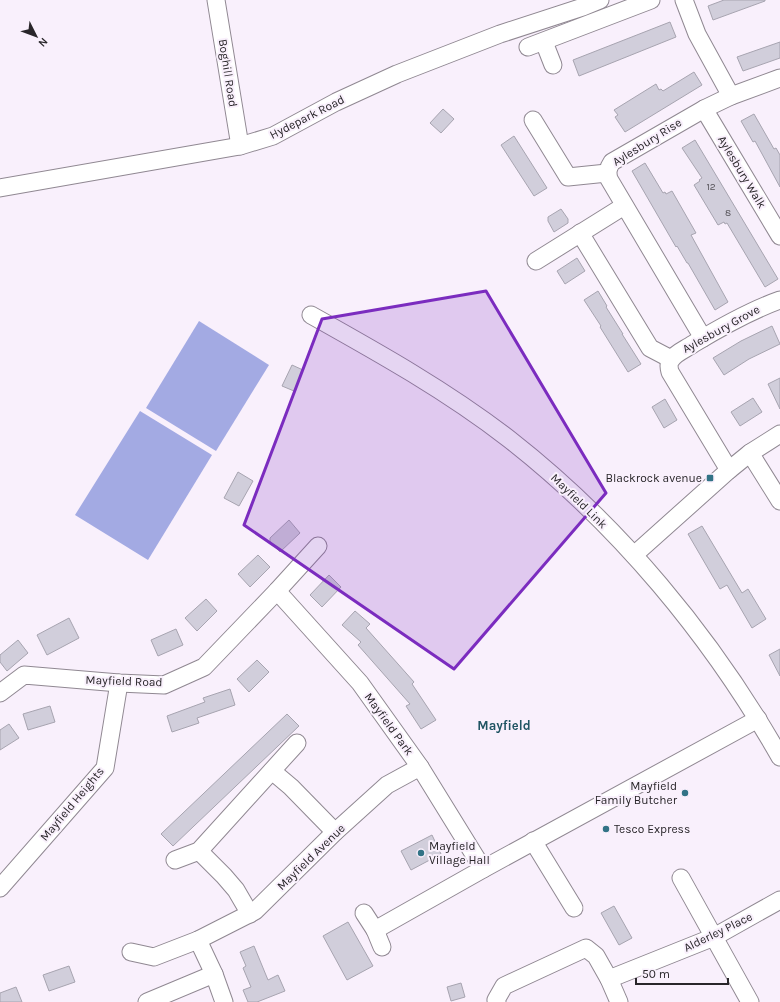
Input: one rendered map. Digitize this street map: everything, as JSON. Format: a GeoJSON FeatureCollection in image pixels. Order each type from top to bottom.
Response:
{"type":"FeatureCollection","features":[{"type":"Feature","properties":{"kind":"street","name":"Boghill Road"},"geometry":{"type":"LineString","coordinates":[[216,0],[240,146]]}},
{"type":"Feature","properties":{"kind":"street","name":"Hydepark Road"},"geometry":{"type":"LineString","coordinates":[[0,188],[240,146],[273,136],[336,102],[397,74],[500,34],[600,0]]}},
{"type":"Feature","properties":{"kind":"street"},"geometry":{"type":"LineString","coordinates":[[553,65],[536,45],[651,0]]}},
{"type":"Feature","properties":{"kind":"street"},"geometry":{"type":"LineString","coordinates":[[684,0],[697,34],[731,96]]}},
{"type":"Feature","properties":{"kind":"street","name":"Aylesbury Rise"},"geometry":{"type":"LineString","coordinates":[[703,338],[608,179],[607,173],[609,166],[612,162],[704,109],[731,96],[780,78]]}},
{"type":"Feature","properties":{"kind":"street","name":"Aylesbury Walk"},"geometry":{"type":"LineString","coordinates":[[704,109],[780,236]]}},
{"type":"Feature","properties":{"kind":"street"},"geometry":{"type":"LineString","coordinates":[[542,127],[568,177],[607,173]]}},
{"type":"Feature","properties":{"kind":"street"},"geometry":{"type":"LineString","coordinates":[[536,261],[624,206]]}},
{"type":"Feature","properties":{"kind":"street"},"geometry":{"type":"LineString","coordinates":[[580,233],[650,348],[671,360]]}},
{"type":"Feature","properties":{"kind":"street","name":"Aylesbury Grove"},"geometry":{"type":"LineString","coordinates":[[729,470],[670,372],[668,366],[676,355],[703,338],[743,315],[780,300]]}},
{"type":"Feature","properties":{"kind":"street","name":"Mayfield Link"},"geometry":{"type":"LineString","coordinates":[[311,315],[409,370],[499,432],[558,480],[634,555],[676,604],[710,649],[758,719],[780,757]]}},
{"type":"Feature","properties":{"kind":"street"},"geometry":{"type":"LineString","coordinates":[[634,555],[750,452],[780,434]]}},
{"type":"Feature","properties":{"kind":"street"},"geometry":{"type":"LineString","coordinates":[[750,452],[780,501]]}},
{"type":"Feature","properties":{"kind":"street","name":"Mayfield Road"},"geometry":{"type":"LineString","coordinates":[[0,693],[24,676],[164,685],[204,667],[318,546]]}},
{"type":"Feature","properties":{"kind":"street","name":"Mayfield Park"},"geometry":{"type":"LineString","coordinates":[[277,591],[360,684],[420,766],[483,869]]}},
{"type":"Feature","properties":{"kind":"street","name":"Mayfield Heights"},"geometry":{"type":"LineString","coordinates":[[0,888],[105,768],[119,683]]}},
{"type":"Feature","properties":{"kind":"street"},"geometry":{"type":"LineString","coordinates":[[375,930],[483,869],[758,719]]}},
{"type":"Feature","properties":{"kind":"street"},"geometry":{"type":"LineString","coordinates":[[175,860],[199,851],[298,743]]}},
{"type":"Feature","properties":{"kind":"street","name":"Mayfield Avenue"},"geometry":{"type":"LineString","coordinates":[[132,952],[154,957],[198,940],[255,911],[335,832],[387,785],[420,766]]}},
{"type":"Feature","properties":{"kind":"street"},"geometry":{"type":"LineString","coordinates":[[272,771],[291,787],[335,832]]}},
{"type":"Feature","properties":{"kind":"street"},"geometry":{"type":"LineString","coordinates":[[534,841],[574,908]]}},
{"type":"Feature","properties":{"kind":"street"},"geometry":{"type":"LineString","coordinates":[[199,851],[232,886],[250,914]]}},
{"type":"Feature","properties":{"kind":"street"},"geometry":{"type":"LineString","coordinates":[[681,878],[750,1002]]}},
{"type":"Feature","properties":{"kind":"street","name":"Alderley Place"},"geometry":{"type":"LineString","coordinates":[[609,979],[714,937],[780,900]]}},
{"type":"Feature","properties":{"kind":"street"},"geometry":{"type":"LineString","coordinates":[[364,912],[375,930],[382,947]]}},
{"type":"Feature","properties":{"kind":"street"},"geometry":{"type":"LineString","coordinates":[[198,940],[214,974],[224,1002]]}},
{"type":"Feature","properties":{"kind":"street"},"geometry":{"type":"LineString","coordinates":[[497,1002],[496,1000],[504,986],[586,948],[596,956],[609,979],[618,1002]]}},
{"type":"Feature","properties":{"kind":"street"},"geometry":{"type":"LineString","coordinates":[[147,1002],[214,974]]}},
{"type":"Feature","properties":{"kind":"highlighted area"},"geometry":{"type":"Polygon","coordinates":[[[486,291],[606,493],[454,669],[244,525],[322,319],[486,291]]]}},
{"type":"Feature","properties":{"kind":"water"},"geometry":{"type":"Polygon","coordinates":[[[199,321],[269,365],[216,451],[146,408],[199,321]]]}},
{"type":"Feature","properties":{"kind":"water"},"geometry":{"type":"Polygon","coordinates":[[[140,411],[212,455],[148,560],[75,515],[140,411]]]}},
{"type":"Feature","properties":{"kind":"building"},"geometry":{"type":"Polygon","coordinates":[[[724,0],[765,1],[713,20],[708,6],[724,0]]]}},
{"type":"Feature","properties":{"kind":"building"},"geometry":{"type":"Polygon","coordinates":[[[670,22],[676,37],[579,76],[573,60],[670,22]]]}},
{"type":"Feature","properties":{"kind":"building"},"geometry":{"type":"Polygon","coordinates":[[[780,42],[780,58],[743,71],[737,57],[780,42]]]}},
{"type":"Feature","properties":{"kind":"building"},"geometry":{"type":"Polygon","coordinates":[[[694,72],[702,85],[625,132],[615,117],[618,115],[614,110],[656,84],[659,90],[661,89],[663,91],[694,72]]]}},
{"type":"Feature","properties":{"kind":"building"},"geometry":{"type":"Polygon","coordinates":[[[443,109],[454,119],[441,133],[430,123],[443,109]]]}},
{"type":"Feature","properties":{"kind":"building"},"geometry":{"type":"Polygon","coordinates":[[[754,114],[774,149],[776,148],[780,155],[780,187],[755,141],[753,142],[741,121],[754,114]]]}},
{"type":"Feature","properties":{"kind":"building"},"geometry":{"type":"Polygon","coordinates":[[[514,136],[547,188],[534,196],[501,145],[514,136]]]}},
{"type":"Feature","properties":{"kind":"building"},"geometry":{"type":"Polygon","coordinates":[[[695,140],[778,279],[765,287],[727,223],[725,224],[724,222],[718,225],[694,185],[702,178],[682,148],[695,140]]]}},
{"type":"Feature","properties":{"kind":"building"},"geometry":{"type":"Polygon","coordinates":[[[645,163],[663,193],[665,192],[666,194],[672,191],[696,233],[691,235],[728,302],[715,310],[632,171],[645,163]]]}},
{"type":"Feature","properties":{"kind":"building"},"geometry":{"type":"Polygon","coordinates":[[[561,209],[568,219],[568,223],[554,232],[548,221],[548,217],[561,209]]]}},
{"type":"Feature","properties":{"kind":"building"},"geometry":{"type":"Polygon","coordinates":[[[577,258],[585,271],[565,284],[557,271],[577,258]]]}},
{"type":"Feature","properties":{"kind":"building"},"geometry":{"type":"Polygon","coordinates":[[[598,291],[607,306],[606,307],[641,364],[628,372],[584,300],[598,291]]]}},
{"type":"Feature","properties":{"kind":"building"},"geometry":{"type":"Polygon","coordinates":[[[772,326],[780,344],[749,359],[724,375],[713,358],[741,341],[772,326]]]}},
{"type":"Feature","properties":{"kind":"building"},"geometry":{"type":"Polygon","coordinates":[[[292,365],[303,370],[294,391],[282,386],[292,365]]]}},
{"type":"Feature","properties":{"kind":"building"},"geometry":{"type":"Polygon","coordinates":[[[780,378],[780,409],[768,384],[780,378]]]}},
{"type":"Feature","properties":{"kind":"building"},"geometry":{"type":"Polygon","coordinates":[[[753,398],[762,412],[740,426],[731,412],[753,398]]]}},
{"type":"Feature","properties":{"kind":"building"},"geometry":{"type":"Polygon","coordinates":[[[665,399],[677,420],[664,428],[652,407],[665,399]]]}},
{"type":"Feature","properties":{"kind":"building"},"geometry":{"type":"Polygon","coordinates":[[[238,472],[253,481],[239,506],[224,498],[238,472]]]}},
{"type":"Feature","properties":{"kind":"building"},"geometry":{"type":"Polygon","coordinates":[[[289,520],[300,533],[280,552],[270,542],[270,538],[289,520]]]}},
{"type":"Feature","properties":{"kind":"building"},"geometry":{"type":"Polygon","coordinates":[[[702,526],[742,593],[748,589],[766,619],[752,628],[727,585],[720,589],[688,534],[702,526]]]}},
{"type":"Feature","properties":{"kind":"building"},"geometry":{"type":"Polygon","coordinates":[[[258,555],[270,567],[250,587],[238,574],[258,555]]]}},
{"type":"Feature","properties":{"kind":"building"},"geometry":{"type":"Polygon","coordinates":[[[329,575],[341,587],[322,607],[310,595],[329,575]]]}},
{"type":"Feature","properties":{"kind":"building"},"geometry":{"type":"Polygon","coordinates":[[[206,599],[217,611],[197,631],[185,618],[206,599]]]}},
{"type":"Feature","properties":{"kind":"building"},"geometry":{"type":"Polygon","coordinates":[[[355,611],[370,624],[366,628],[414,682],[412,684],[436,720],[421,729],[406,706],[410,704],[358,645],[361,642],[342,625],[355,611]]]}},
{"type":"Feature","properties":{"kind":"building"},"geometry":{"type":"Polygon","coordinates":[[[69,618],[79,638],[47,655],[37,635],[69,618]]]}},
{"type":"Feature","properties":{"kind":"building"},"geometry":{"type":"Polygon","coordinates":[[[176,629],[183,645],[158,656],[151,640],[176,629]]]}},
{"type":"Feature","properties":{"kind":"building"},"geometry":{"type":"Polygon","coordinates":[[[18,640],[28,653],[7,671],[0,662],[0,655],[18,640]]]}},
{"type":"Feature","properties":{"kind":"building"},"geometry":{"type":"Polygon","coordinates":[[[780,649],[780,676],[769,655],[780,649]]]}},
{"type":"Feature","properties":{"kind":"building"},"geometry":{"type":"Polygon","coordinates":[[[257,660],[269,672],[249,692],[237,679],[257,660]]]}},
{"type":"Feature","properties":{"kind":"building"},"geometry":{"type":"Polygon","coordinates":[[[230,689],[235,705],[197,718],[199,723],[172,732],[167,716],[205,702],[203,698],[230,689]]]}},
{"type":"Feature","properties":{"kind":"building"},"geometry":{"type":"Polygon","coordinates":[[[50,706],[55,722],[28,730],[23,714],[50,706]]]}},
{"type":"Feature","properties":{"kind":"building"},"geometry":{"type":"Polygon","coordinates":[[[287,714],[299,726],[173,846],[161,834],[287,714]]]}},
{"type":"Feature","properties":{"kind":"building"},"geometry":{"type":"Polygon","coordinates":[[[9,724],[19,738],[0,750],[0,730],[9,724]]]}},
{"type":"Feature","properties":{"kind":"building","name":"Mayfield Village Hall"},"geometry":{"type":"Polygon","coordinates":[[[432,835],[441,854],[411,870],[401,851],[432,835]]]}},
{"type":"Feature","properties":{"kind":"building"},"geometry":{"type":"Polygon","coordinates":[[[614,906],[632,938],[619,945],[601,913],[614,906]]]}},
{"type":"Feature","properties":{"kind":"building"},"geometry":{"type":"Polygon","coordinates":[[[348,922],[373,966],[347,980],[323,936],[348,922]]]}},
{"type":"Feature","properties":{"kind":"building"},"geometry":{"type":"Polygon","coordinates":[[[254,946],[268,980],[278,975],[285,991],[257,1002],[248,1002],[243,990],[251,987],[243,968],[246,966],[240,952],[254,946]]]}},
{"type":"Feature","properties":{"kind":"building"},"geometry":{"type":"Polygon","coordinates":[[[69,966],[75,982],[49,991],[43,975],[69,966]]]}},
{"type":"Feature","properties":{"kind":"building"},"geometry":{"type":"Polygon","coordinates":[[[461,983],[465,997],[451,1001],[447,987],[461,983]]]}},
{"type":"Feature","properties":{"kind":"building"},"geometry":{"type":"Polygon","coordinates":[[[16,987],[22,1002],[0,1002],[0,993],[16,987]]]}},
{"type":"Feature","properties":{"kind":"place","name":"Blackrock avenue"},"geometry":{"type":"Point","coordinates":[710,478]}},
{"type":"Feature","properties":{"kind":"place","name":"Mayfield Family Butcher"},"geometry":{"type":"Point","coordinates":[685,793]}},
{"type":"Feature","properties":{"kind":"place","name":"Tesco Express"},"geometry":{"type":"Point","coordinates":[606,829]}},
{"type":"Feature","properties":{"kind":"place","name":"Mayfield Village Hall"},"geometry":{"type":"Point","coordinates":[421,853]}},
{"type":"Feature","properties":{"kind":"district","name":"Mayfield"},"geometry":{"type":"Point","coordinates":[504,725]}}]}
